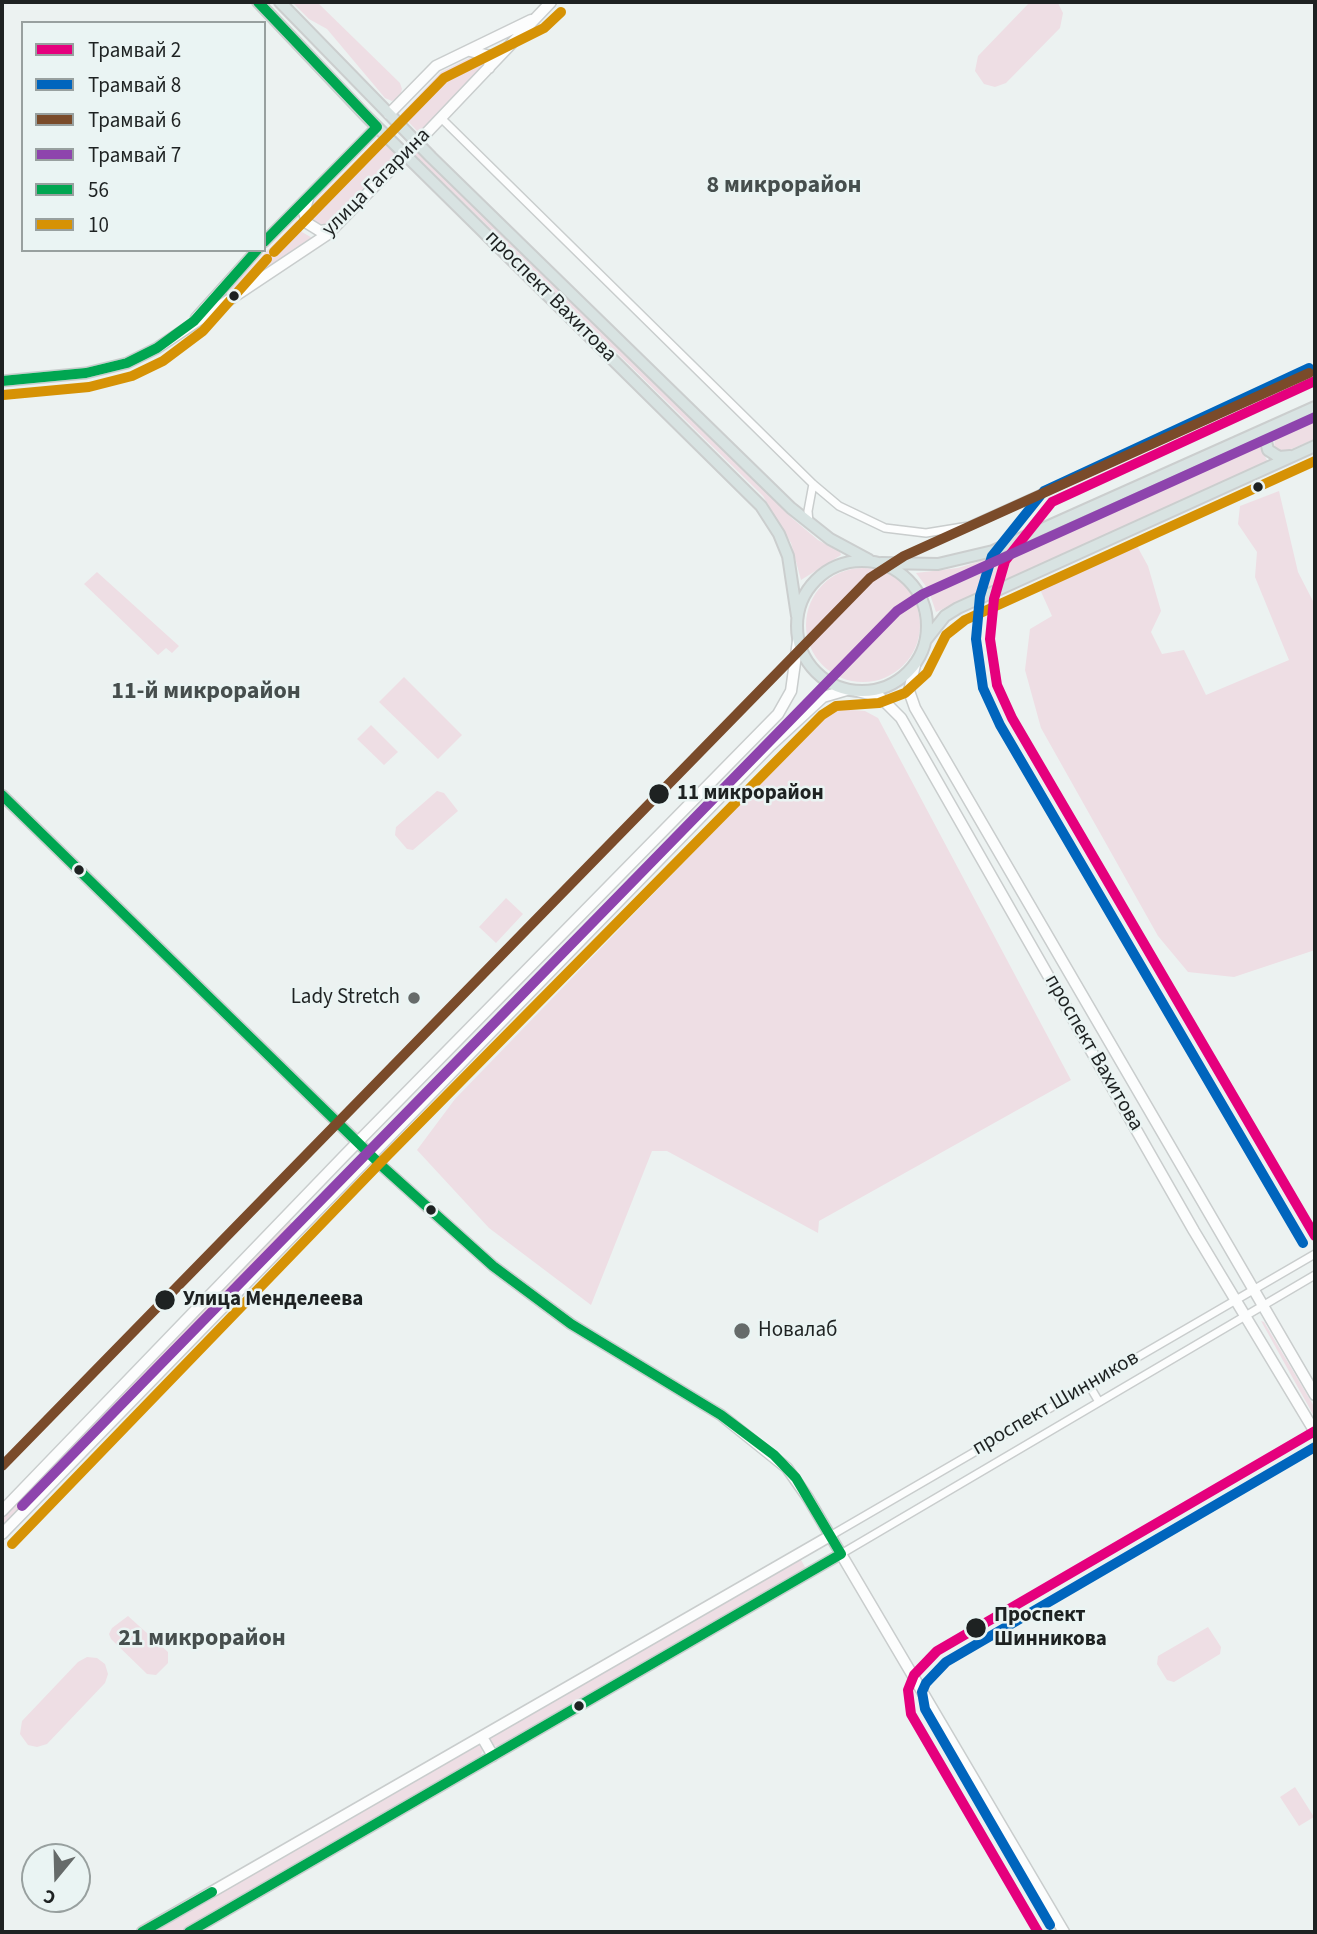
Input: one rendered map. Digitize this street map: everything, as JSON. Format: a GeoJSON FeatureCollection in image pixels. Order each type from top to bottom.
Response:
{"type":"FeatureCollection","features":[{"type":"Feature","properties":{"kind":"main road","name":"проспект Вахитова"},"geometry":{"type":"LineString","coordinates":[[258,2],[377,127],[761,506],[779,534],[788,556],[798,641],[813,670],[830,683],[880,697],[901,719],[1194,1231],[1315,1432]]}},
{"type":"Feature","properties":{"kind":"main road","name":"проспект Вахитова"},"geometry":{"type":"LineString","coordinates":[[280,2],[418,143],[809,524],[869,560],[902,573],[919,594],[925,609],[926,640],[915,665],[909,691],[915,708],[1315,1395]]}},
{"type":"Feature","properties":{"kind":"main road","name":"улица Гагарина"},"geometry":{"type":"LineString","coordinates":[[2,381],[86,373],[127,363],[157,348],[194,321],[240,295],[339,224],[488,72],[551,2]]}},
{"type":"Feature","properties":{"kind":"main road","name":"улица Гагарина"},"geometry":{"type":"LineString","coordinates":[[266,240],[430,72],[464,51],[537,16]]}},
{"type":"Feature","properties":{"kind":"main road"},"geometry":{"type":"LineString","coordinates":[[464,51],[481,51],[490,56],[492,62],[488,72]]}},
{"type":"Feature","properties":{"kind":"main road"},"geometry":{"type":"LineString","coordinates":[[309,196],[304,212],[310,226],[324,232],[339,224]]}},
{"type":"Feature","properties":{"kind":"main road","name":"улица Гагарина"},"geometry":{"type":"LineString","coordinates":[[194,321],[255,252]]}},
{"type":"Feature","properties":{"kind":"main road"},"geometry":{"type":"LineString","coordinates":[[881,563],[938,564],[993,551],[1315,407]]}},
{"type":"Feature","properties":{"kind":"main road"},"geometry":{"type":"LineString","coordinates":[[1274,425],[1265,437],[1268,450],[1279,457],[1296,455]]}},
{"type":"Feature","properties":{"kind":"main road"},"geometry":{"type":"LineString","coordinates":[[926,640],[945,616],[958,608],[1315,446]]}},
{"type":"Feature","properties":{"kind":"main road","name":"проспект Вахитова"},"geometry":{"type":"LineString","coordinates":[[797,616],[809,586],[819,575],[849,561],[869,560]]}},
{"type":"Feature","properties":{"kind":"main road"},"geometry":{"type":"LineString","coordinates":[[2,1511],[302,1199],[778,714],[791,691],[798,641]]}},
{"type":"Feature","properties":{"kind":"main road","name":"проспект Вахитова"},"geometry":{"type":"LineString","coordinates":[[852,690],[888,686],[915,665]]}},
{"type":"Feature","properties":{"kind":"main road"},"geometry":{"type":"LineString","coordinates":[[2,1534],[370,1153],[813,704],[832,692],[852,690]]}},
{"type":"Feature","properties":{"kind":"main road"},"geometry":{"type":"LineString","coordinates":[[4,800],[358,1142],[464,1240],[547,1307],[720,1415],[774,1455],[796,1478],[1064,1932]]}},
{"type":"Feature","properties":{"kind":"main road"},"geometry":{"type":"LineString","coordinates":[[498,1001],[510,1012]]}},
{"type":"Feature","properties":{"kind":"main road"},"geometry":{"type":"LineString","coordinates":[[302,1199],[297,1216],[303,1218],[313,1214]]}},
{"type":"Feature","properties":{"kind":"main road","name":"проспект Шинников"},"geometry":{"type":"LineString","coordinates":[[142,1932],[830,1536]]}},
{"type":"Feature","properties":{"kind":"main road"},"geometry":{"type":"LineString","coordinates":[[807,1549],[818,1559],[818,1567]]}},
{"type":"Feature","properties":{"kind":"main road","name":"проспект Шинников"},"geometry":{"type":"LineString","coordinates":[[189,1932],[841,1554]]}},
{"type":"Feature","properties":{"kind":"main road"},"geometry":{"type":"LineString","coordinates":[[482,1737],[493,1756]]}},
{"type":"Feature","properties":{"kind":"street"},"geometry":{"type":"LineString","coordinates":[[441,118],[813,484],[839,506],[885,528],[926,533],[957,529],[985,520],[1315,370]]}},
{"type":"Feature","properties":{"kind":"street"},"geometry":{"type":"LineString","coordinates":[[809,524],[807,511],[813,484]]}},
{"type":"Feature","properties":{"kind":"street","name":"проспект Шинников"},"geometry":{"type":"LineString","coordinates":[[830,1536],[1315,1254]]}},
{"type":"Feature","properties":{"kind":"street","name":"проспект Шинников"},"geometry":{"type":"LineString","coordinates":[[841,1554],[1315,1275]]}},
{"type":"Feature","properties":{"kind":"street"},"geometry":{"type":"LineString","coordinates":[[1089,1385],[1099,1402]]}},
{"type":"Feature","properties":{"kind":"shaded area"},"geometry":{"type":"Polygon","coordinates":[[[292,2],[317,2],[400,83],[400,97],[392,101],[385,98],[327,29],[309,19],[292,2]]]}},
{"type":"Feature","properties":{"kind":"shaded area"},"geometry":{"type":"Polygon","coordinates":[[[1030,2],[1058,3],[1063,13],[1060,28],[1006,83],[995,87],[984,84],[975,71],[978,56],[1030,2]]]}},
{"type":"Feature","properties":{"kind":"shaded area"},"geometry":{"type":"Polygon","coordinates":[[[480,53],[487,63],[420,134],[401,114],[441,72],[480,53]]]}},
{"type":"Feature","properties":{"kind":"shaded area"},"geometry":{"type":"Polygon","coordinates":[[[379,137],[397,155],[328,226],[314,222],[309,207],[379,137]]]}},
{"type":"Feature","properties":{"kind":"shaded area"},"geometry":{"type":"Polygon","coordinates":[[[418,152],[793,519],[841,555],[801,580],[791,543],[763,496],[415,155],[418,152]]]}},
{"type":"Feature","properties":{"kind":"shaded area"},"geometry":{"type":"Polygon","coordinates":[[[297,220],[302,232],[314,239],[225,294],[266,252],[297,220]]]}},
{"type":"Feature","properties":{"kind":"shaded area"},"geometry":{"type":"Polygon","coordinates":[[[1315,417],[1315,439],[1282,453],[1274,449],[1275,436],[1315,417]]]}},
{"type":"Feature","properties":{"kind":"shaded area"},"geometry":{"type":"Polygon","coordinates":[[[1258,443],[1268,462],[936,612],[928,589],[916,573],[958,568],[1006,553],[1224,454],[1258,443]]]}},
{"type":"Feature","properties":{"kind":"shaded area"},"geometry":{"type":"Polygon","coordinates":[[[1279,491],[1298,572],[1315,605],[1315,950],[1234,977],[1188,972],[1158,936],[1041,728],[1025,670],[1030,629],[1052,616],[1038,585],[1137,546],[1148,566],[1161,611],[1151,632],[1162,654],[1184,650],[1206,695],[1289,660],[1255,577],[1257,552],[1238,524],[1240,506],[1279,491]]]}},
{"type":"Feature","properties":{"kind":"shaded area"},"geometry":{"type":"Polygon","coordinates":[[[863,568],[885,573],[903,585],[915,603],[920,625],[915,647],[903,665],[885,677],[863,682],[841,677],[823,665],[811,647],[806,625],[811,603],[823,585],[841,573],[863,568]]]}},
{"type":"Feature","properties":{"kind":"shaded area"},"geometry":{"type":"Polygon","coordinates":[[[97,572],[179,646],[172,653],[166,648],[158,655],[84,584],[97,572]]]}},
{"type":"Feature","properties":{"kind":"shaded area"},"geometry":{"type":"Polygon","coordinates":[[[404,677],[462,735],[438,759],[379,702],[404,677]]]}},
{"type":"Feature","properties":{"kind":"shaded area"},"geometry":{"type":"Polygon","coordinates":[[[837,709],[865,711],[878,718],[1071,1080],[819,1221],[818,1233],[667,1151],[652,1151],[591,1305],[489,1228],[417,1150],[455,1099],[827,714],[837,709]]]}},
{"type":"Feature","properties":{"kind":"shaded area"},"geometry":{"type":"Polygon","coordinates":[[[371,725],[398,752],[384,765],[357,739],[371,725]]]}},
{"type":"Feature","properties":{"kind":"shaded area"},"geometry":{"type":"Polygon","coordinates":[[[437,791],[444,793],[458,811],[413,850],[407,849],[395,835],[396,827],[437,791]]]}},
{"type":"Feature","properties":{"kind":"shaded area"},"geometry":{"type":"Polygon","coordinates":[[[506,898],[523,914],[496,943],[479,927],[506,898]]]}},
{"type":"Feature","properties":{"kind":"shaded area"},"geometry":{"type":"Polygon","coordinates":[[[290,1221],[293,1224],[2,1525],[2,1519],[290,1221]]]}},
{"type":"Feature","properties":{"kind":"shaded area"},"geometry":{"type":"Polygon","coordinates":[[[1261,1321],[1315,1408],[1315,1418],[1261,1321]]]}},
{"type":"Feature","properties":{"kind":"shaded area"},"geometry":{"type":"Polygon","coordinates":[[[800,1558],[806,1569],[499,1746],[491,1745],[490,1736],[800,1558]]]}},
{"type":"Feature","properties":{"kind":"shaded area"},"geometry":{"type":"Polygon","coordinates":[[[128,1616],[168,1652],[168,1663],[156,1675],[147,1674],[111,1639],[109,1634],[112,1628],[128,1616]]]}},
{"type":"Feature","properties":{"kind":"shaded area"},"geometry":{"type":"Polygon","coordinates":[[[1208,1627],[1221,1647],[1220,1654],[1174,1682],[1167,1680],[1157,1664],[1158,1656],[1208,1627]]]}},
{"type":"Feature","properties":{"kind":"shaded area"},"geometry":{"type":"Polygon","coordinates":[[[87,1657],[97,1658],[105,1664],[108,1674],[105,1683],[47,1744],[37,1747],[28,1745],[20,1734],[22,1721],[78,1662],[87,1657]]]}},
{"type":"Feature","properties":{"kind":"shaded area"},"geometry":{"type":"Polygon","coordinates":[[[478,1744],[483,1750],[480,1757],[181,1932],[153,1932],[478,1744]]]}},
{"type":"Feature","properties":{"kind":"shaded area"},"geometry":{"type":"Polygon","coordinates":[[[1295,1787],[1314,1817],[1299,1826],[1280,1797],[1295,1787]]]}},
{"type":"Feature","properties":{"kind":"tram line","name":"8"},"geometry":{"type":"LineString","coordinates":[[1303,1243],[1000,725],[983,688],[976,639],[980,596],[992,556],[1044,491],[1309,368]]}},
{"type":"Feature","properties":{"kind":"tram line","name":"6"},"geometry":{"type":"LineString","coordinates":[[2,1466],[870,578],[904,556],[1309,373]]}},
{"type":"Feature","properties":{"kind":"tram line","name":"2"},"geometry":{"type":"LineString","coordinates":[[1315,381],[1052,502],[1005,561],[994,599],[990,639],[997,685],[1012,718],[1315,1236]]}},
{"type":"Feature","properties":{"kind":"tram line","name":"7"},"geometry":{"type":"LineString","coordinates":[[22,1506],[897,611],[923,594],[1315,417]]}},
{"type":"Feature","properties":{"kind":"tram line","name":"2"},"geometry":{"type":"LineString","coordinates":[[1038,1932],[911,1714],[908,1690],[914,1675],[937,1651],[1315,1431]]}},
{"type":"Feature","properties":{"kind":"tram line","name":"8"},"geometry":{"type":"LineString","coordinates":[[1050,1925],[925,1709],[922,1692],[926,1683],[946,1662],[1315,1447]]}},
{"type":"Feature","properties":{"kind":"transit line","name":"56"},"geometry":{"type":"LineString","coordinates":[[258,2],[377,127],[266,240]]}},
{"type":"Feature","properties":{"kind":"transit line","name":"10"},"geometry":{"type":"LineString","coordinates":[[274,252],[444,78],[544,28],[561,12]]}},
{"type":"Feature","properties":{"kind":"transit line","name":"56"},"geometry":{"type":"LineString","coordinates":[[2,381],[86,373],[127,363],[157,348],[194,321],[255,252]]}},
{"type":"Feature","properties":{"kind":"transit line","name":"10"},"geometry":{"type":"LineString","coordinates":[[3,395],[89,387],[132,376],[163,361],[203,331],[267,259]]}},
{"type":"Feature","properties":{"kind":"transit line","name":"10"},"geometry":{"type":"LineString","coordinates":[[12,1544],[380,1163],[822,715],[836,706],[879,703],[905,693],[927,673],[946,635],[965,620],[1315,461]]}},
{"type":"Feature","properties":{"kind":"transit line","name":"56"},"geometry":{"type":"LineString","coordinates":[[2,795],[384,1168],[493,1266],[571,1324],[721,1415],[774,1455],[796,1478],[841,1554],[189,1932]]}},
{"type":"Feature","properties":{"kind":"transit line","name":"56"},"geometry":{"type":"LineString","coordinates":[[142,1932],[212,1892]]}},
{"type":"Feature","properties":{"kind":"place","name":"11 микрорайон"},"geometry":{"type":"Point","coordinates":[659,794]}},
{"type":"Feature","properties":{"kind":"place","name":"Lady Stretch"},"geometry":{"type":"Point","coordinates":[414,998]}},
{"type":"Feature","properties":{"kind":"place","name":"Улица Менделеева"},"geometry":{"type":"Point","coordinates":[165,1300]}},
{"type":"Feature","properties":{"kind":"place","name":"Новалаб"},"geometry":{"type":"Point","coordinates":[742,1331]}},
{"type":"Feature","properties":{"kind":"place","name":"Проспект Шинникова"},"geometry":{"type":"Point","coordinates":[976,1628]}},
{"type":"Feature","properties":{"kind":"district","name":"8 микрорайон"},"geometry":{"type":"Point","coordinates":[784,187]}},
{"type":"Feature","properties":{"kind":"district","name":"11-й микрорайон"},"geometry":{"type":"Point","coordinates":[206,693]}},
{"type":"Feature","properties":{"kind":"district","name":"21 микрорайон"},"geometry":{"type":"Point","coordinates":[202,1640]}}]}
